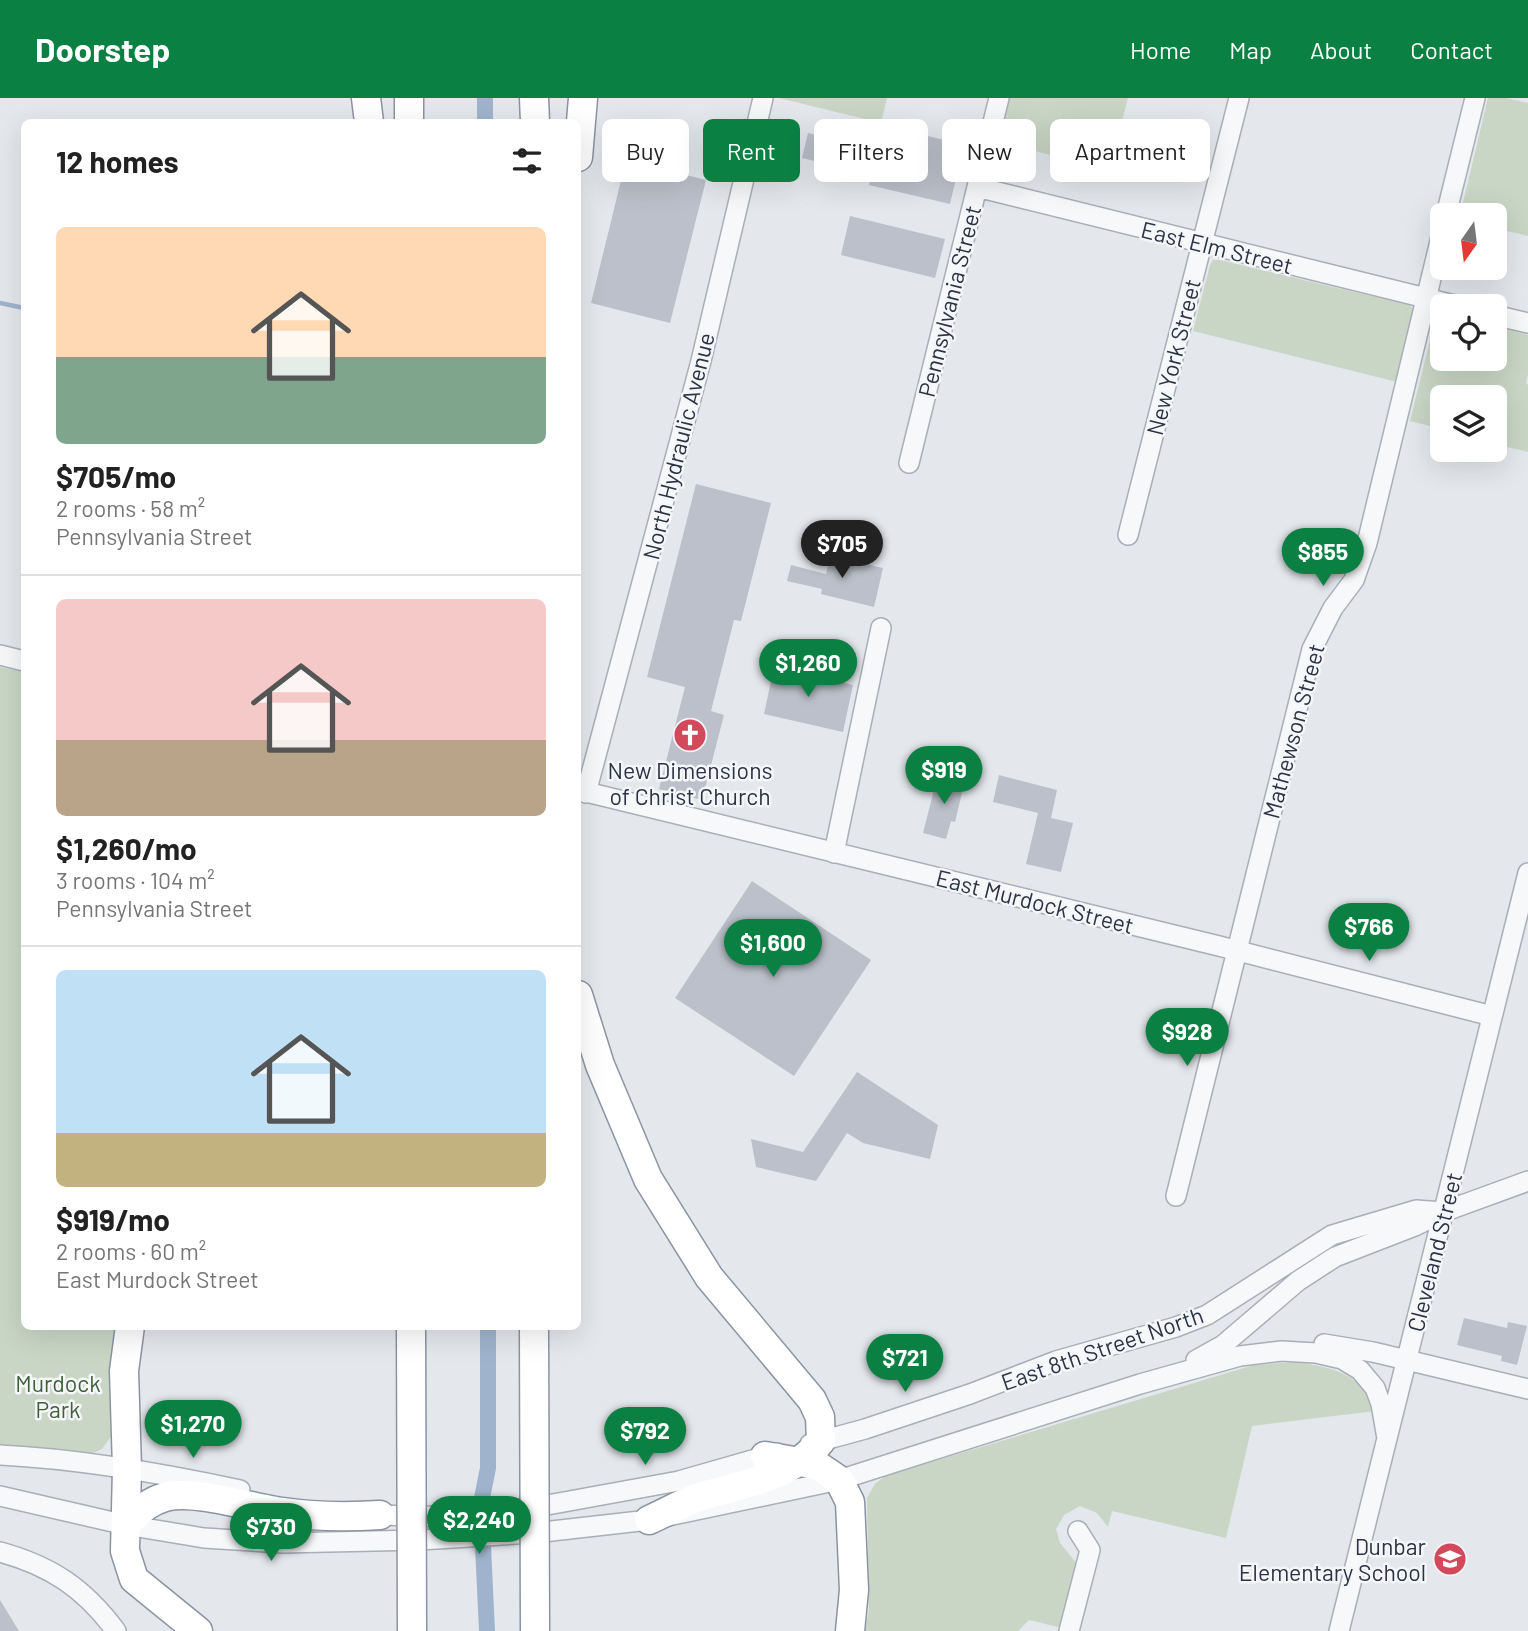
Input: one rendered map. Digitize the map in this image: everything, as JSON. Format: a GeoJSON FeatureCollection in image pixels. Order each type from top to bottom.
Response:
{"type":"FeatureCollection","features":[{"type":"Feature","properties":{"kind":"highway"},"geometry":{"type":"LineString","coordinates":[[366,98],[369,119]]}},
{"type":"Feature","properties":{"kind":"highway"},"geometry":{"type":"LineString","coordinates":[[409,98],[409,119]]}},
{"type":"Feature","properties":{"kind":"highway"},"geometry":{"type":"LineString","coordinates":[[534,98],[535,119]]}},
{"type":"Feature","properties":{"kind":"highway"},"geometry":{"type":"LineString","coordinates":[[581,122],[583,98]]}},
{"type":"Feature","properties":{"kind":"highway"},"geometry":{"type":"LineString","coordinates":[[581,1005],[621,1120],[648,1179],[709,1278],[813,1400],[820,1417],[821,1441],[802,1461],[748,1484],[696,1498],[649,1520]]}},
{"type":"Feature","properties":{"kind":"highway"},"geometry":{"type":"LineString","coordinates":[[129,1330],[124,1371],[127,1468],[125,1551],[134,1579],[198,1631]]}},
{"type":"Feature","properties":{"kind":"highway"},"geometry":{"type":"LineString","coordinates":[[411,1330],[412,1631]]}},
{"type":"Feature","properties":{"kind":"highway"},"geometry":{"type":"LineString","coordinates":[[534,1330],[535,1631]]}},
{"type":"Feature","properties":{"kind":"highway"},"geometry":{"type":"LineString","coordinates":[[765,1456],[817,1465],[839,1480],[850,1502],[854,1590],[850,1631]]}},
{"type":"Feature","properties":{"kind":"highway"},"geometry":{"type":"LineString","coordinates":[[126,1525],[147,1504],[168,1496],[198,1497],[331,1518],[380,1515]]}},
{"type":"Feature","properties":{"kind":"street","name":"North Hydraulic Avenue"},"geometry":{"type":"LineString","coordinates":[[582,791],[701,361],[763,98]]}},
{"type":"Feature","properties":{"kind":"street","name":"Pennsylvania Street"},"geometry":{"type":"LineString","coordinates":[[909,463],[999,98]]}},
{"type":"Feature","properties":{"kind":"street","name":"New York Street"},"geometry":{"type":"LineString","coordinates":[[1128,535],[1239,98]]}},
{"type":"Feature","properties":{"kind":"street"},"geometry":{"type":"LineString","coordinates":[[1449,203],[1475,98]]}},
{"type":"Feature","properties":{"kind":"street","name":"East Elm Street"},"geometry":{"type":"LineString","coordinates":[[976,187],[1430,299]]}},
{"type":"Feature","properties":{"kind":"street","name":"Mathewson Street"},"geometry":{"type":"LineString","coordinates":[[1176,1196],[1312,649],[1333,608],[1354,580],[1367,543],[1430,280]]}},
{"type":"Feature","properties":{"kind":"street"},"geometry":{"type":"LineString","coordinates":[[1507,318],[1528,323]]}},
{"type":"Feature","properties":{"kind":"street"},"geometry":{"type":"LineString","coordinates":[[834,853],[881,628]]}},
{"type":"Feature","properties":{"kind":"street"},"geometry":{"type":"LineString","coordinates":[[0,655],[21,660]]}},
{"type":"Feature","properties":{"kind":"street","name":"East Murdock Street"},"geometry":{"type":"LineString","coordinates":[[582,791],[1236,950],[1492,1016]]}},
{"type":"Feature","properties":{"kind":"street","name":"Cleveland Street"},"geometry":{"type":"LineString","coordinates":[[1339,1631],[1528,873]]}},
{"type":"Feature","properties":{"kind":"street"},"geometry":{"type":"LineString","coordinates":[[1140,1384],[1187,1365],[1223,1345],[1298,1281],[1335,1257],[1415,1226],[1443,1212],[1528,1181]]}},
{"type":"Feature","properties":{"kind":"street","name":"East 8th Street North"},"geometry":{"type":"LineString","coordinates":[[0,1455],[56,1458],[127,1468],[334,1509],[380,1515],[420,1517],[531,1508],[680,1481],[821,1441],[970,1394],[1056,1361],[1176,1327],[1216,1309],[1332,1235],[1416,1210],[1443,1212]]}},
{"type":"Feature","properties":{"kind":"street","name":"East 8th Street North"},"geometry":{"type":"LineString","coordinates":[[1240,1356],[1253,1348],[1271,1343],[1335,1345],[1528,1389]]}},
{"type":"Feature","properties":{"kind":"street","name":"East 8th Street North"},"geometry":{"type":"LineString","coordinates":[[0,1496],[126,1525],[204,1538],[282,1543],[420,1540],[534,1533],[649,1520],[839,1480],[1140,1384],[1240,1356],[1282,1351],[1315,1353],[1342,1359],[1360,1370],[1376,1388],[1387,1438]]}},
{"type":"Feature","properties":{"kind":"street"},"geometry":{"type":"LineString","coordinates":[[1069,1631],[1090,1550],[1077,1531]]}},
{"type":"Feature","properties":{"kind":"street"},"geometry":{"type":"LineString","coordinates":[[0,1552],[61,1576],[97,1609],[116,1631]]}},
{"type":"Feature","properties":{"kind":"green space"},"geometry":{"type":"Polygon","coordinates":[[[779,98],[887,98],[882,119],[865,119],[779,98]]]}},
{"type":"Feature","properties":{"kind":"green space"},"geometry":{"type":"Polygon","coordinates":[[[1010,98],[1128,98],[1122,119],[1050,119],[1050,155],[1036,151],[1036,119],[1005,119],[1010,98]]]}},
{"type":"Feature","properties":{"kind":"green space"},"geometry":{"type":"Polygon","coordinates":[[[1488,98],[1506,98],[1528,103],[1528,236],[1507,231],[1507,203],[1463,203],[1488,98]]]}},
{"type":"Feature","properties":{"kind":"green space"},"geometry":{"type":"Polygon","coordinates":[[[1213,260],[1409,305],[1414,309],[1397,382],[1193,331],[1213,260]]]}},
{"type":"Feature","properties":{"kind":"green space"},"geometry":{"type":"Polygon","coordinates":[[[1507,329],[1528,335],[1528,452],[1507,447],[1507,385],[1430,385],[1430,426],[1410,421],[1430,340],[1430,371],[1507,371],[1507,329]]]}},
{"type":"Feature","properties":{"kind":"green space","name":"Murdock Park"},"geometry":{"type":"Polygon","coordinates":[[[0,667],[21,671],[21,1330],[120,1330],[112,1435],[102,1449],[89,1455],[0,1450],[0,667]]]}},
{"type":"Feature","properties":{"kind":"green space"},"geometry":{"type":"Polygon","coordinates":[[[1296,1362],[1344,1374],[1362,1388],[1375,1411],[1252,1426],[1226,1538],[1112,1511],[1108,1527],[1097,1513],[1080,1506],[1064,1515],[1056,1529],[1060,1543],[1078,1565],[1062,1628],[1029,1620],[1018,1631],[865,1631],[869,1610],[867,1498],[875,1484],[885,1476],[1254,1365],[1296,1362]]]}},
{"type":"Feature","properties":{"kind":"building"},"geometry":{"type":"Polygon","coordinates":[[[808,133],[814,135],[814,161],[802,158],[808,133]]]}},
{"type":"Feature","properties":{"kind":"building"},"geometry":{"type":"Polygon","coordinates":[[[928,136],[942,140],[942,182],[955,182],[950,204],[869,185],[870,182],[928,182],[928,136]]]}},
{"type":"Feature","properties":{"kind":"building"},"geometry":{"type":"Polygon","coordinates":[[[689,176],[703,179],[705,182],[670,323],[591,303],[621,182],[689,182],[689,176]]]}},
{"type":"Feature","properties":{"kind":"building"},"geometry":{"type":"Polygon","coordinates":[[[850,216],[945,239],[935,278],[841,255],[850,216]]]}},
{"type":"Feature","properties":{"kind":"building"},"geometry":{"type":"Polygon","coordinates":[[[696,484],[771,503],[741,621],[734,620],[711,711],[724,715],[702,800],[659,789],[685,687],[647,677],[696,484]]]}},
{"type":"Feature","properties":{"kind":"building"},"geometry":{"type":"Polygon","coordinates":[[[830,556],[883,568],[874,607],[821,594],[822,589],[787,581],[791,565],[826,574],[830,556]]]}},
{"type":"Feature","properties":{"kind":"building"},"geometry":{"type":"Polygon","coordinates":[[[774,667],[853,685],[843,732],[764,714],[774,667]]]}},
{"type":"Feature","properties":{"kind":"building"},"geometry":{"type":"Polygon","coordinates":[[[938,774],[965,780],[955,822],[951,821],[946,839],[923,833],[938,774]]]}},
{"type":"Feature","properties":{"kind":"building"},"geometry":{"type":"Polygon","coordinates":[[[999,775],[1057,790],[1051,818],[1073,823],[1061,872],[1026,864],[1038,813],[993,802],[999,775]]]}},
{"type":"Feature","properties":{"kind":"building"},"geometry":{"type":"Polygon","coordinates":[[[752,881],[871,960],[794,1076],[675,998],[752,881]]]}},
{"type":"Feature","properties":{"kind":"building"},"geometry":{"type":"Polygon","coordinates":[[[857,1072],[938,1125],[930,1159],[863,1143],[847,1133],[816,1181],[756,1167],[751,1139],[803,1152],[857,1072]]]}},
{"type":"Feature","properties":{"kind":"building"},"geometry":{"type":"Polygon","coordinates":[[[1464,1318],[1507,1328],[1508,1322],[1527,1326],[1517,1365],[1501,1361],[1502,1356],[1457,1345],[1464,1318]]]}},
{"type":"Feature","properties":{"kind":"building"},"geometry":{"type":"Polygon","coordinates":[[[0,1600],[19,1631],[0,1631],[0,1600]]]}},
{"type":"Feature","properties":{"kind":"waterway"},"geometry":{"type":"LineString","coordinates":[[485,98],[485,119]]}},
{"type":"Feature","properties":{"kind":"waterway"},"geometry":{"type":"LineString","coordinates":[[0,303],[21,307]]}},
{"type":"Feature","properties":{"kind":"waterway"},"geometry":{"type":"LineString","coordinates":[[487,1631],[481,1503],[488,1468],[488,1330]]}},
{"type":"Feature","properties":{"kind":"place","name":"New Dimensions of Christ Church"},"geometry":{"type":"Point","coordinates":[690,735]}},
{"type":"Feature","properties":{"kind":"place","name":"Dunbar Elementary School"},"geometry":{"type":"Point","coordinates":[1450,1559]}}]}
